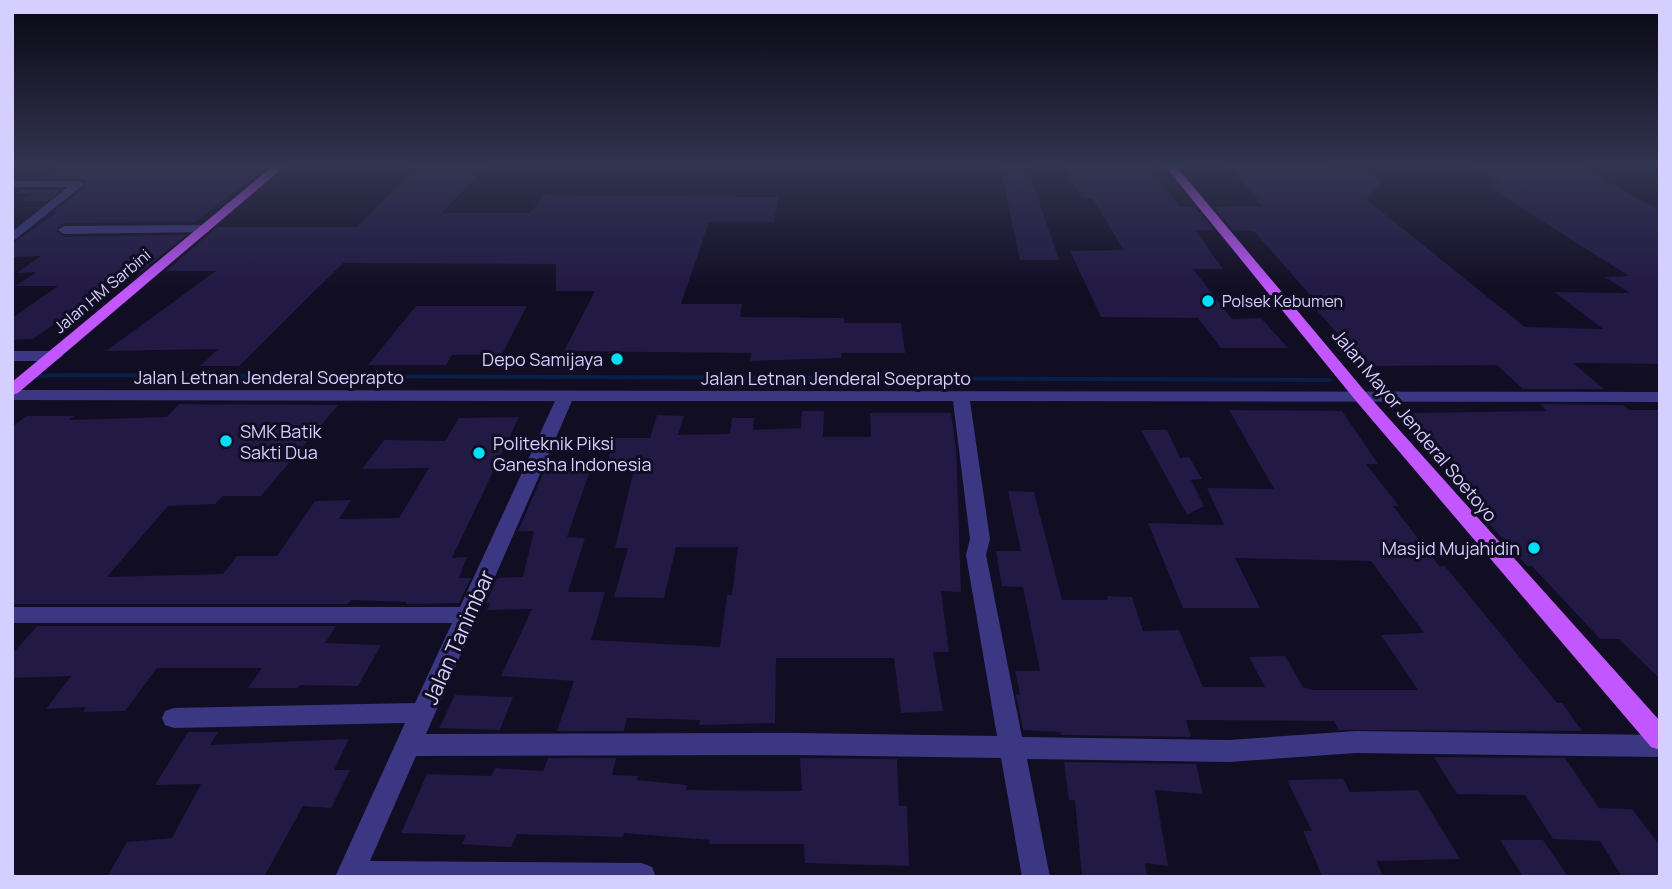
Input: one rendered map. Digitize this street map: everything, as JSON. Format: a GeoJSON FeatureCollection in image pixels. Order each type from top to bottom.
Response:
{"type":"FeatureCollection","features":[{"type":"Feature","properties":{"kind":"main road","name":"Jalan HM Sarbini"},"geometry":{"type":"LineString","coordinates":[[14,391],[231,207]]}},
{"type":"Feature","properties":{"kind":"main road","name":"Jalan Mayor Jenderal Soetoyo"},"geometry":{"type":"LineString","coordinates":[[1206,207],[1362,398],[1660,739]]}},
{"type":"Feature","properties":{"kind":"street"},"geometry":{"type":"LineString","coordinates":[[12,237],[49,207]]}},
{"type":"Feature","properties":{"kind":"street"},"geometry":{"type":"LineString","coordinates":[[64,230],[205,229]]}},
{"type":"Feature","properties":{"kind":"street"},"geometry":{"type":"LineString","coordinates":[[12,356],[49,361]]}},
{"type":"Feature","properties":{"kind":"street","name":"Jalan Letnan Jenderal Soeprapto"},"geometry":{"type":"LineString","coordinates":[[14,391],[565,397],[1660,397]]}},
{"type":"Feature","properties":{"kind":"street","name":"Jalan Tanimbar"},"geometry":{"type":"LineString","coordinates":[[349,876],[469,615],[565,397]]}},
{"type":"Feature","properties":{"kind":"street"},"geometry":{"type":"LineString","coordinates":[[961,398],[980,539],[976,555],[1036,877]]}},
{"type":"Feature","properties":{"kind":"street"},"geometry":{"type":"LineString","coordinates":[[12,615],[469,615]]}},
{"type":"Feature","properties":{"kind":"street"},"geometry":{"type":"LineString","coordinates":[[174,718],[424,713]]}},
{"type":"Feature","properties":{"kind":"street"},"geometry":{"type":"LineString","coordinates":[[409,745],[1012,747],[1229,751],[1356,742],[1660,746]]}},
{"type":"Feature","properties":{"kind":"street"},"geometry":{"type":"LineString","coordinates":[[349,876],[642,877]]}},
{"type":"Feature","properties":{"kind":"building"},"geometry":{"type":"Polygon","coordinates":[[[59,207],[214,207],[195,222],[64,223],[57,228],[57,232],[64,237],[186,235],[142,271],[131,271],[33,339],[12,340],[12,318],[58,286],[15,286],[37,272],[17,273],[41,256],[12,257],[12,244],[57,212],[53,212],[59,207]]]}},
{"type":"Feature","properties":{"kind":"building"},"geometry":{"type":"Polygon","coordinates":[[[376,207],[447,207],[442,213],[530,213],[534,207],[776,207],[774,222],[709,222],[681,304],[742,304],[740,317],[844,318],[844,323],[901,323],[905,353],[841,353],[841,358],[750,361],[751,353],[564,351],[595,291],[556,291],[556,264],[343,263],[239,366],[200,366],[218,349],[106,351],[216,271],[166,271],[217,227],[357,227],[376,207]]]}},
{"type":"Feature","properties":{"kind":"building"},"geometry":{"type":"Polygon","coordinates":[[[1009,207],[1041,207],[1059,260],[1020,260],[1009,207]]]}},
{"type":"Feature","properties":{"kind":"building"},"geometry":{"type":"Polygon","coordinates":[[[1098,207],[1195,207],[1214,230],[1195,230],[1223,269],[1193,269],[1232,319],[1261,318],[1288,348],[1221,348],[1198,318],[1101,317],[1070,251],[1124,250],[1098,207]]]}},
{"type":"Feature","properties":{"kind":"building"},"geometry":{"type":"Polygon","coordinates":[[[1214,207],[1376,207],[1525,327],[1603,329],[1554,292],[1630,293],[1605,277],[1629,276],[1521,207],[1654,207],[1660,211],[1660,364],[1573,363],[1604,389],[1523,389],[1497,365],[1367,366],[1310,303],[1317,303],[1254,231],[1233,230],[1214,207]]]}},
{"type":"Feature","properties":{"kind":"building"},"geometry":{"type":"Polygon","coordinates":[[[416,306],[527,306],[502,354],[452,355],[446,365],[368,365],[416,306]]]}},
{"type":"Feature","properties":{"kind":"building"},"geometry":{"type":"Polygon","coordinates":[[[179,404],[338,405],[261,496],[223,496],[215,504],[168,506],[107,577],[223,574],[237,556],[277,556],[315,501],[351,500],[339,519],[399,518],[429,468],[362,469],[384,440],[445,441],[459,418],[519,417],[452,558],[467,557],[459,578],[471,578],[459,603],[406,604],[407,602],[351,600],[348,604],[12,604],[12,427],[26,416],[74,416],[69,420],[167,417],[179,404]]]}},
{"type":"Feature","properties":{"kind":"building"},"geometry":{"type":"Polygon","coordinates":[[[1540,404],[1623,405],[1629,410],[1660,410],[1660,679],[1619,639],[1600,639],[1532,566],[1527,566],[1478,511],[1491,511],[1441,456],[1444,456],[1407,413],[1547,411],[1540,404]]]}},
{"type":"Feature","properties":{"kind":"building"},"geometry":{"type":"Polygon","coordinates":[[[1229,410],[1342,411],[1378,464],[1366,464],[1399,506],[1393,506],[1439,566],[1445,566],[1557,703],[1562,703],[1582,731],[1339,730],[1334,721],[1186,720],[1191,737],[1061,735],[1060,732],[1023,730],[1015,671],[1040,671],[1023,587],[1002,586],[996,551],[1021,551],[1008,491],[1034,492],[1062,600],[1132,597],[1143,631],[1179,630],[1203,687],[1265,687],[1249,657],[1285,656],[1303,687],[1312,690],[1418,690],[1381,635],[1424,633],[1371,561],[1235,558],[1260,608],[1183,608],[1148,523],[1224,525],[1207,488],[1274,489],[1229,410]]]}},
{"type":"Feature","properties":{"kind":"building"},"geometry":{"type":"Polygon","coordinates":[[[802,411],[824,411],[823,437],[871,437],[870,413],[951,413],[956,448],[961,592],[941,591],[949,652],[933,652],[943,711],[901,713],[894,658],[776,658],[775,723],[699,725],[700,720],[627,718],[624,731],[557,731],[574,681],[501,676],[532,609],[487,610],[490,603],[486,603],[497,578],[523,577],[534,531],[518,531],[547,465],[592,465],[567,537],[585,538],[568,592],[605,592],[591,640],[720,647],[727,595],[732,595],[738,547],[676,547],[664,598],[614,597],[628,548],[615,548],[635,465],[606,465],[615,438],[650,438],[657,415],[684,416],[678,435],[730,434],[732,418],[754,418],[753,430],[801,428],[802,411]]]}},
{"type":"Feature","properties":{"kind":"building"},"geometry":{"type":"Polygon","coordinates":[[[1141,430],[1167,430],[1180,458],[1189,457],[1202,479],[1191,480],[1204,506],[1187,515],[1141,430]]]}},
{"type":"Feature","properties":{"kind":"building"},"geometry":{"type":"Polygon","coordinates":[[[37,626],[336,626],[325,643],[381,645],[358,686],[248,688],[262,668],[157,668],[125,711],[83,712],[86,707],[46,709],[71,676],[12,678],[12,654],[37,626]]]}},
{"type":"Feature","properties":{"kind":"building"},"geometry":{"type":"Polygon","coordinates":[[[455,695],[513,697],[500,730],[439,728],[455,695]]]}},
{"type":"Feature","properties":{"kind":"building"},"geometry":{"type":"Polygon","coordinates":[[[188,732],[218,732],[210,745],[349,739],[334,770],[350,770],[331,808],[303,806],[264,877],[107,877],[127,842],[172,838],[201,784],[155,785],[188,732]]]}},
{"type":"Feature","properties":{"kind":"building"},"geometry":{"type":"Polygon","coordinates":[[[1434,757],[1565,758],[1599,808],[1632,809],[1660,846],[1660,877],[1622,877],[1600,841],[1553,839],[1525,795],[1457,794],[1434,757]]]}},
{"type":"Feature","properties":{"kind":"building"},"geometry":{"type":"Polygon","coordinates":[[[548,758],[616,758],[612,775],[638,776],[637,780],[687,785],[686,790],[802,791],[800,758],[897,759],[899,806],[907,806],[909,866],[805,863],[804,844],[709,844],[710,840],[624,833],[623,837],[517,834],[511,847],[462,844],[466,835],[401,833],[427,774],[491,776],[495,768],[543,771],[548,758]]]}},
{"type":"Feature","properties":{"kind":"building"},"geometry":{"type":"Polygon","coordinates":[[[1064,762],[1196,764],[1203,794],[1155,790],[1168,866],[1145,863],[1147,877],[1082,877],[1075,800],[1069,800],[1064,762]]]}},
{"type":"Feature","properties":{"kind":"building"},"geometry":{"type":"Polygon","coordinates":[[[1343,779],[1350,792],[1418,790],[1460,859],[1376,861],[1383,876],[1322,876],[1303,831],[1312,831],[1287,780],[1343,779]]]}},
{"type":"Feature","properties":{"kind":"building"},"geometry":{"type":"Polygon","coordinates":[[[1500,840],[1543,840],[1567,875],[1522,875],[1500,840]]]}},
{"type":"Feature","properties":{"kind":"waterway"},"geometry":{"type":"LineString","coordinates":[[26,378],[53,375],[1330,380]]}},
{"type":"Feature","properties":{"kind":"place","name":"Polsek Kebumen"},"geometry":{"type":"Point","coordinates":[1208,301]}},
{"type":"Feature","properties":{"kind":"place","name":"Depo Samijaya"},"geometry":{"type":"Point","coordinates":[617,359]}},
{"type":"Feature","properties":{"kind":"place","name":"SMK Batik Sakti Dua"},"geometry":{"type":"Point","coordinates":[226,441]}},
{"type":"Feature","properties":{"kind":"place","name":"Politeknik Piksi Ganesha Indonesia"},"geometry":{"type":"Point","coordinates":[479,453]}},
{"type":"Feature","properties":{"kind":"place","name":"Masjid Mujahidin"},"geometry":{"type":"Point","coordinates":[1534,548]}}]}
